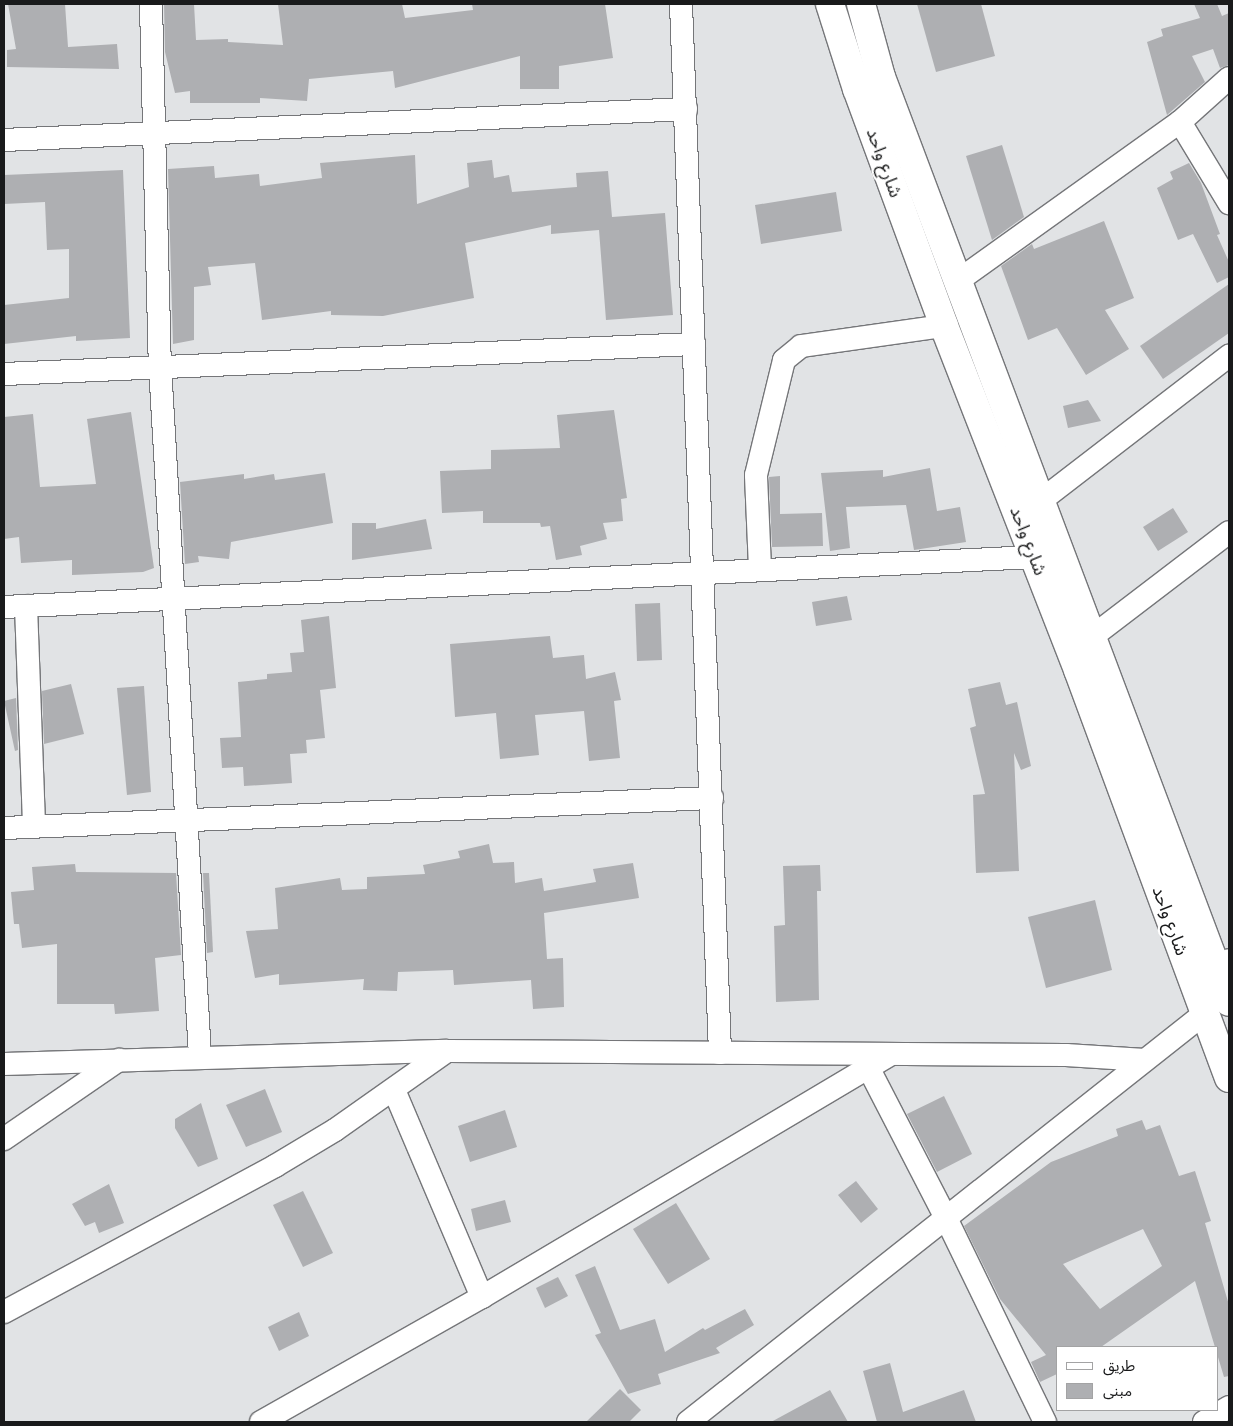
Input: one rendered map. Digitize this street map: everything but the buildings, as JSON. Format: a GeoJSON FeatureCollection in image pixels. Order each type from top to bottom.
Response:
{"type":"FeatureCollection","features":[{"type":"Feature","properties":{"kind":"street"},"geometry":{"type":"LineString","coordinates":[[151,4],[157,134],[160,366],[200,1056]]}},
{"type":"Feature","properties":{"kind":"street"},"geometry":{"type":"LineString","coordinates":[[680,4],[686,109],[704,572],[720,1053]]}},
{"type":"Feature","properties":{"kind":"street","name":"شارع واحد"},"geometry":{"type":"LineString","coordinates":[[830,4],[857,88],[944,326],[1034,557],[1229,1078]]}},
{"type":"Feature","properties":{"kind":"street","name":"شارع واحد"},"geometry":{"type":"LineString","coordinates":[[861,4],[882,77],[1043,498],[1093,636],[1223,964],[1229,1002]]}},
{"type":"Feature","properties":{"kind":"street"},"geometry":{"type":"LineString","coordinates":[[927,280],[956,273],[1180,122],[1229,78]]}},
{"type":"Feature","properties":{"kind":"street"},"geometry":{"type":"LineString","coordinates":[[4,140],[686,109]]}},
{"type":"Feature","properties":{"kind":"street"},"geometry":{"type":"LineString","coordinates":[[1180,122],[1229,203]]}},
{"type":"Feature","properties":{"kind":"street"},"geometry":{"type":"LineString","coordinates":[[760,568],[756,475],[788,355],[801,346],[944,326]]}},
{"type":"Feature","properties":{"kind":"street"},"geometry":{"type":"LineString","coordinates":[[4,374],[694,344]]}},
{"type":"Feature","properties":{"kind":"street"},"geometry":{"type":"LineString","coordinates":[[1043,498],[1229,356]]}},
{"type":"Feature","properties":{"kind":"street"},"geometry":{"type":"LineString","coordinates":[[1093,636],[1229,532]]}},
{"type":"Feature","properties":{"kind":"street"},"geometry":{"type":"LineString","coordinates":[[34,827],[15,606],[174,600],[760,568],[1034,557]]}},
{"type":"Feature","properties":{"kind":"street"},"geometry":{"type":"LineString","coordinates":[[4,828],[712,798]]}},
{"type":"Feature","properties":{"kind":"street"},"geometry":{"type":"LineString","coordinates":[[688,1422],[945,1216],[1205,1013],[1223,964]]}},
{"type":"Feature","properties":{"kind":"street"},"geometry":{"type":"LineString","coordinates":[[4,1064],[200,1056],[447,1051],[1066,1055],[1145,1060]]}},
{"type":"Feature","properties":{"kind":"street"},"geometry":{"type":"LineString","coordinates":[[4,1312],[275,1166],[394,1090],[447,1051]]}},
{"type":"Feature","properties":{"kind":"street"},"geometry":{"type":"LineString","coordinates":[[261,1422],[482,1297],[890,1055]]}},
{"type":"Feature","properties":{"kind":"street"},"geometry":{"type":"LineString","coordinates":[[4,1139],[119,1060]]}},
{"type":"Feature","properties":{"kind":"street"},"geometry":{"type":"LineString","coordinates":[[869,1069],[945,1216],[1044,1422]]}},
{"type":"Feature","properties":{"kind":"street"},"geometry":{"type":"LineString","coordinates":[[394,1090],[482,1297]]}},
{"type":"Feature","properties":{"kind":"street"},"geometry":{"type":"LineString","coordinates":[[1204,1422],[1229,1407]]}}]}
